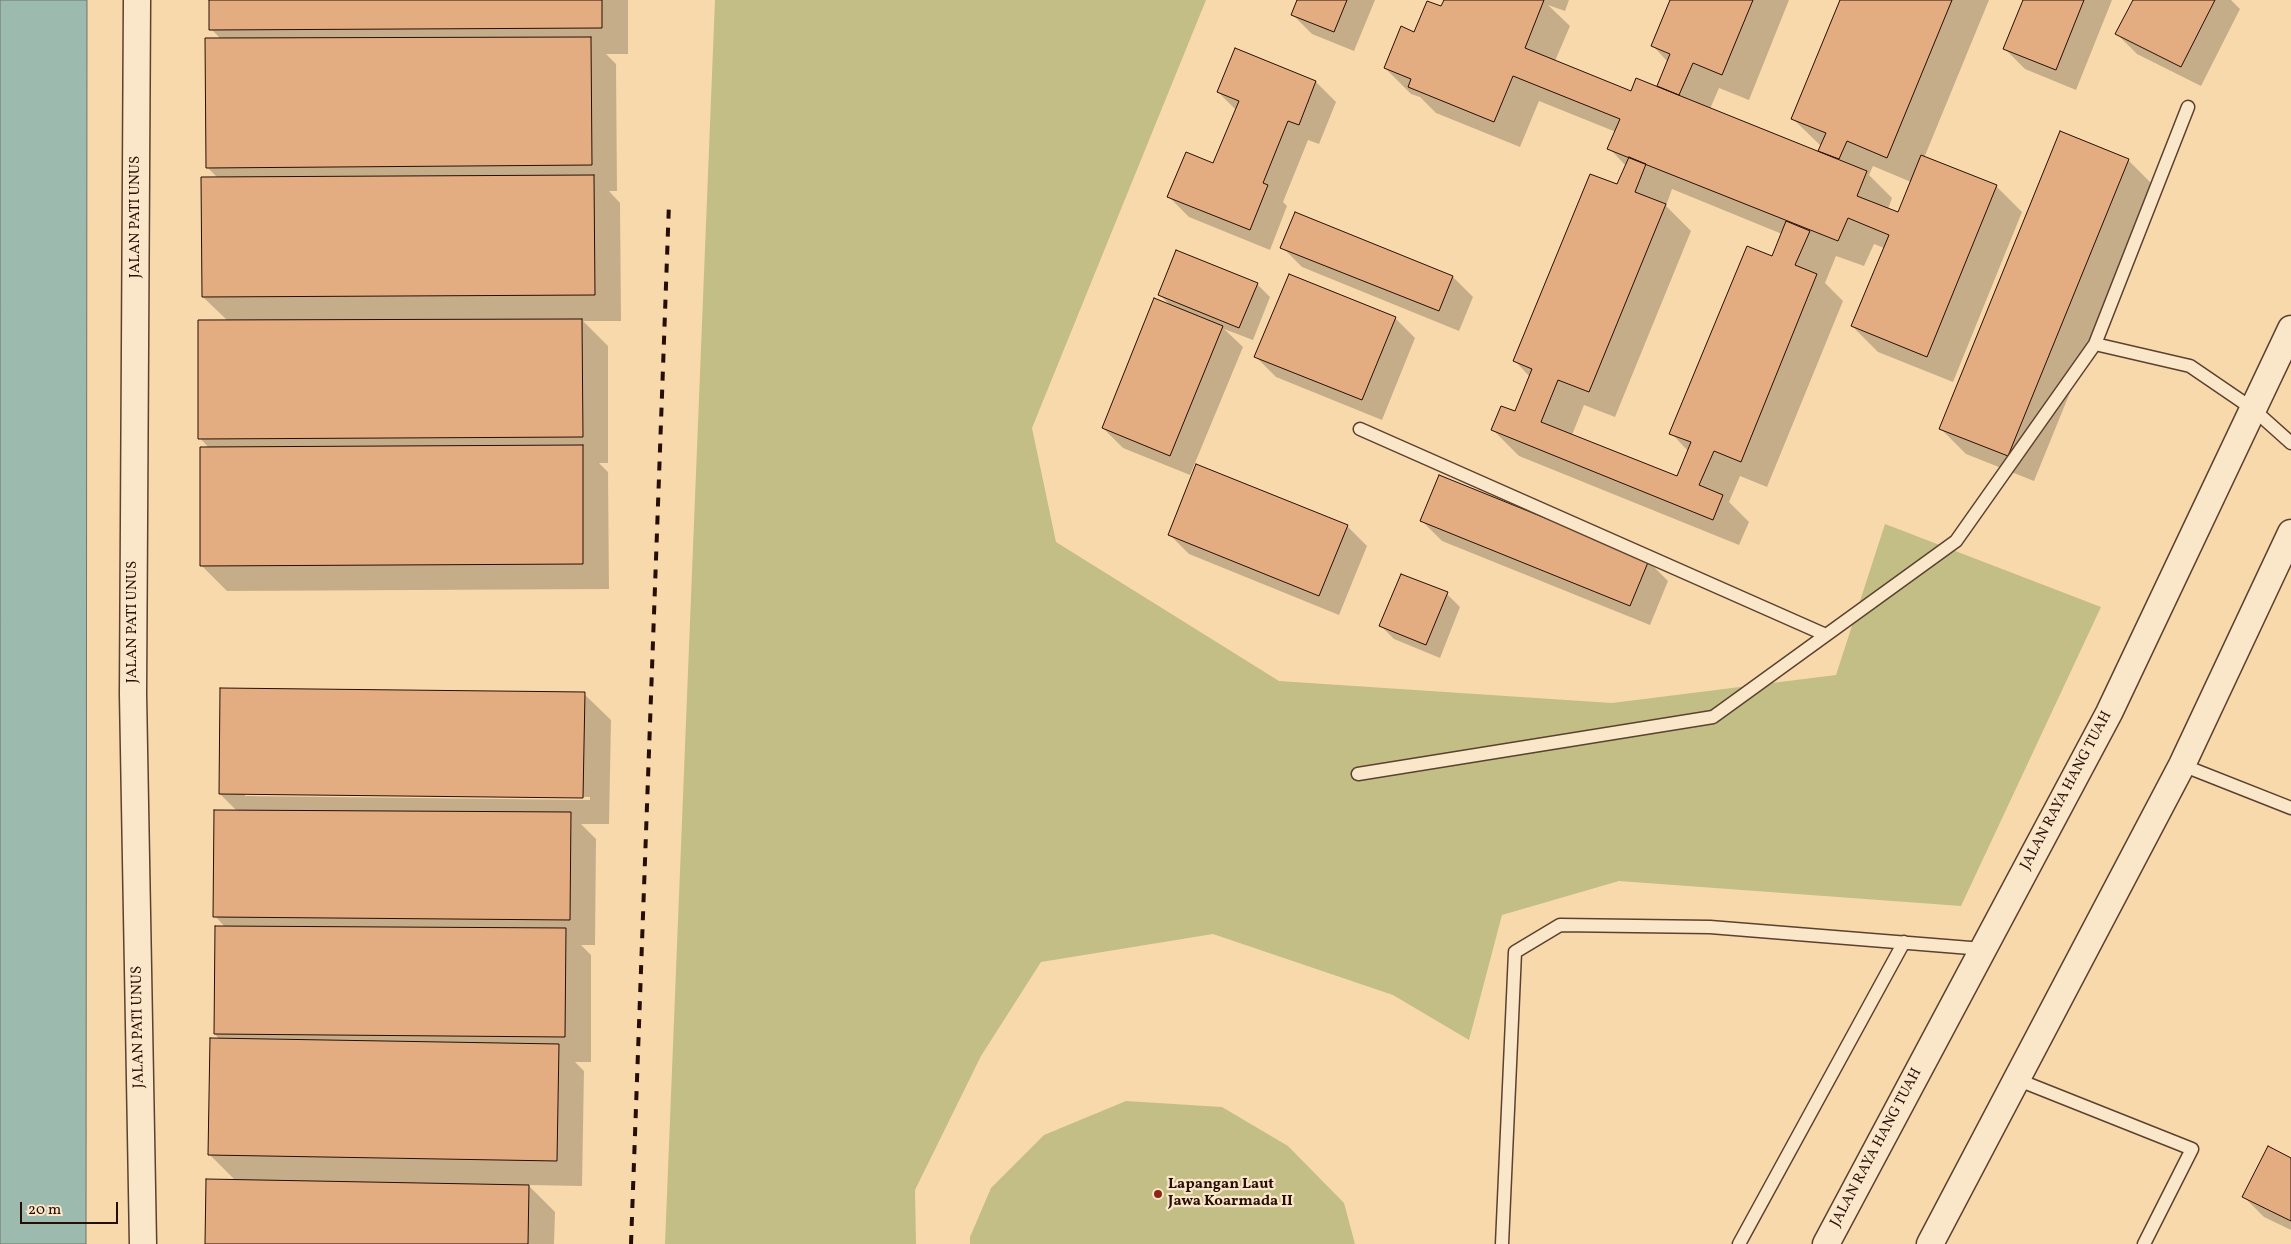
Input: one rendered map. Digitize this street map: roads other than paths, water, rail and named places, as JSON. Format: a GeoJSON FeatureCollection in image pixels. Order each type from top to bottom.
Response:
{"type":"FeatureCollection","features":[{"type":"Feature","properties":{"kind":"street","name":"JALAN PATI UNUS"},"geometry":{"type":"LineString","coordinates":[[137,0],[133,694],[143,1244]]}},
{"type":"Feature","properties":{"kind":"street","name":"JALAN RAYA HANG TUAH"},"geometry":{"type":"LineString","coordinates":[[1826,1244],[2109,713],[2291,329]]}},
{"type":"Feature","properties":{"kind":"street"},"geometry":{"type":"LineString","coordinates":[[1930,1244],[2182,765],[2291,533]]}},
{"type":"Feature","properties":{"kind":"lane"},"geometry":{"type":"LineString","coordinates":[[1358,774],[1714,717],[1956,541],[2095,344],[2188,107]]}},
{"type":"Feature","properties":{"kind":"lane"},"geometry":{"type":"LineString","coordinates":[[2095,344],[2190,366],[2253,409],[2291,443]]}},
{"type":"Feature","properties":{"kind":"lane"},"geometry":{"type":"LineString","coordinates":[[1360,429],[1826,635]]}},
{"type":"Feature","properties":{"kind":"lane"},"geometry":{"type":"LineString","coordinates":[[2182,765],[2291,808]]}},
{"type":"Feature","properties":{"kind":"lane"},"geometry":{"type":"LineString","coordinates":[[1502,1244],[1515,952],[1560,925],[1710,927],[1983,949]]}},
{"type":"Feature","properties":{"kind":"lane"},"geometry":{"type":"LineString","coordinates":[[1739,1244],[1904,942]]}},
{"type":"Feature","properties":{"kind":"lane"},"geometry":{"type":"LineString","coordinates":[[2016,1079],[2192,1149],[2144,1244]]}},
{"type":"Feature","properties":{"kind":"railway"},"geometry":{"type":"LineString","coordinates":[[631,1244],[669,203]]}},
{"type":"Feature","properties":{"kind":"place","name":"Lapangan Laut Jawa Koarmada II"},"geometry":{"type":"Point","coordinates":[1158,1194]}}]}
